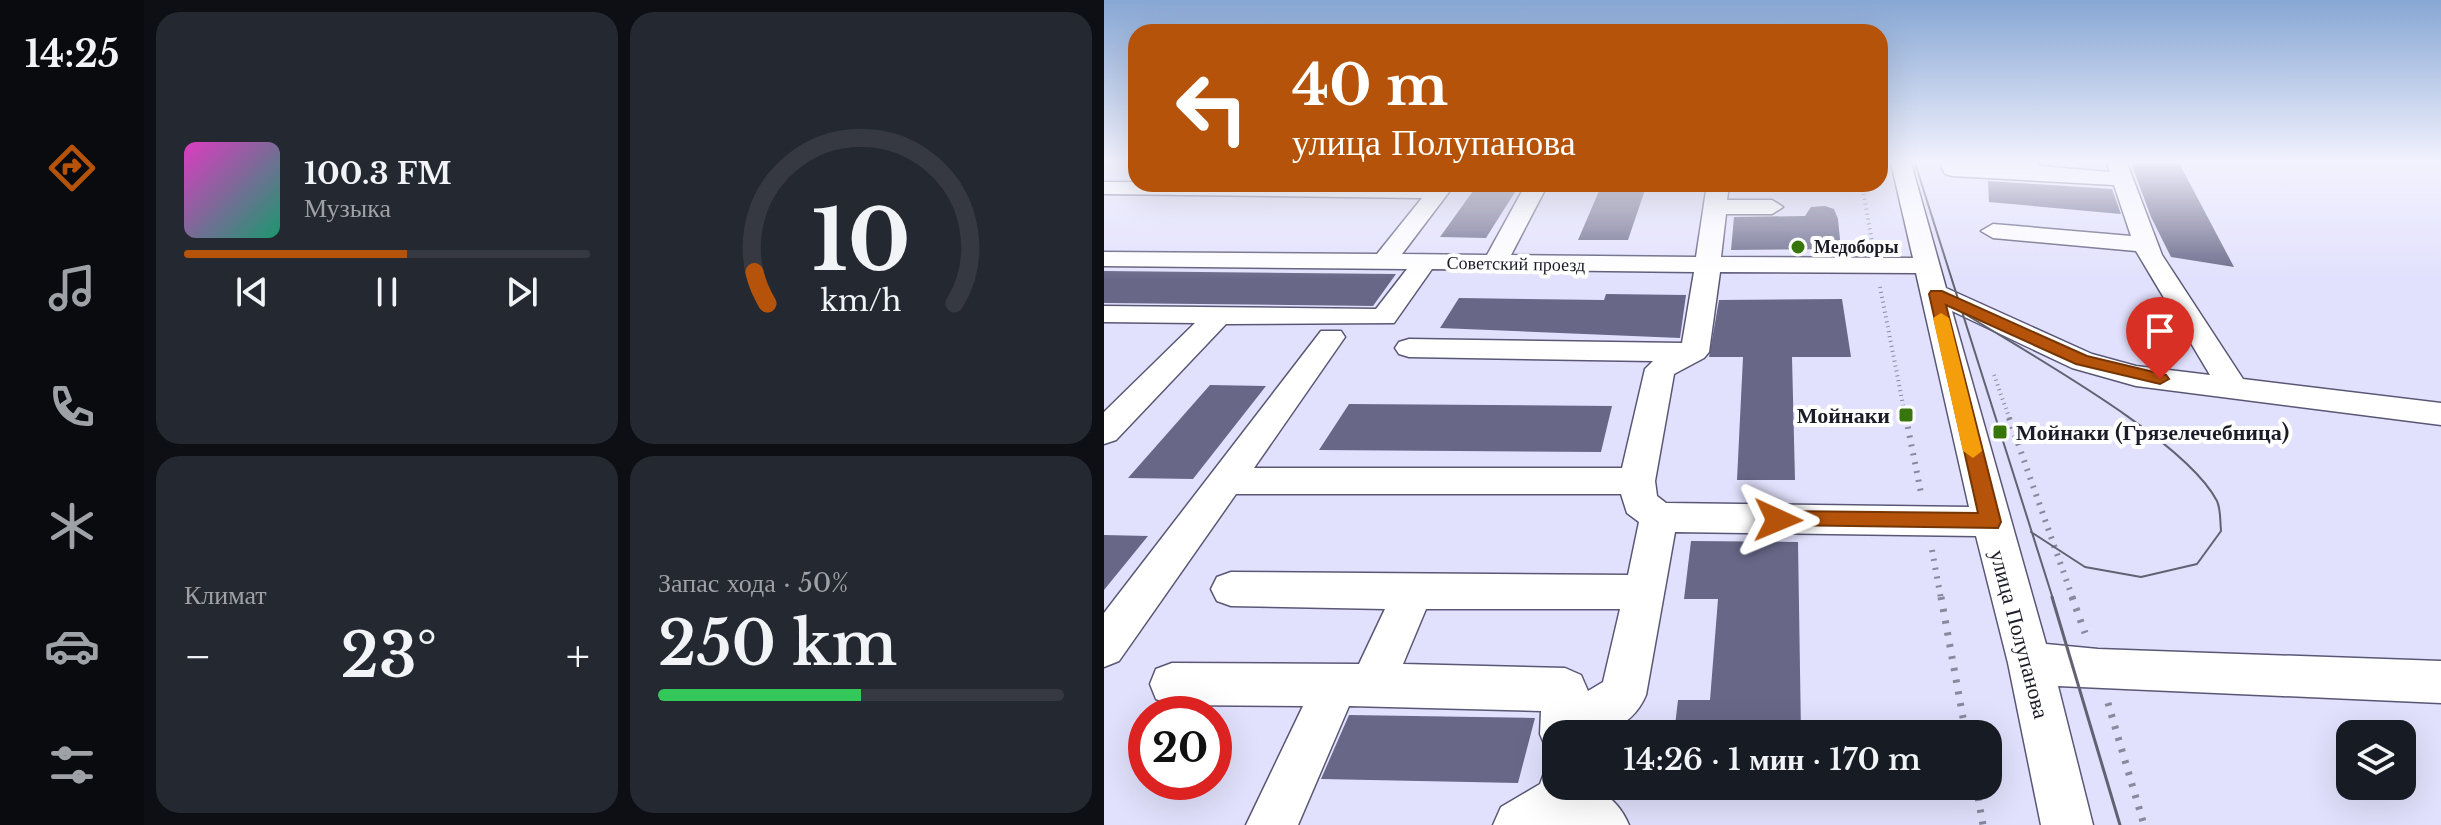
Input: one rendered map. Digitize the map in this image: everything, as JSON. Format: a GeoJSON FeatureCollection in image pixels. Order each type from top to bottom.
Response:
{"type":"FeatureCollection","features":[{"type":"Feature","properties":{"kind":"street"},"geometry":{"type":"LineString","coordinates":[[1383,263],[1431,202]]}},
{"type":"Feature","properties":{"kind":"street"},"geometry":{"type":"LineString","coordinates":[[1494,264],[1528,202]]}},
{"type":"Feature","properties":{"kind":"street"},"geometry":{"type":"LineString","coordinates":[[1694,352],[1715,202]]}},
{"type":"Feature","properties":{"kind":"street"},"geometry":{"type":"LineString","coordinates":[[1744,202],[1772,207]]}},
{"type":"Feature","properties":{"kind":"street","name":"улица Полупанова"},"geometry":{"type":"LineString","coordinates":[[1911,202],[1991,522],[2030,663],[2067,825]]}},
{"type":"Feature","properties":{"kind":"street"},"geometry":{"type":"LineString","coordinates":[[2131,202],[2146,245],[2233,388]]}},
{"type":"Feature","properties":{"kind":"street"},"geometry":{"type":"LineString","coordinates":[[1993,231],[2146,245]]}},
{"type":"Feature","properties":{"kind":"street","name":"Советский проезд"},"geometry":{"type":"LineString","coordinates":[[1104,259],[1875,265],[1932,280]]}},
{"type":"Feature","properties":{"kind":"street"},"geometry":{"type":"LineString","coordinates":[[1104,314],[1384,317],[1424,263]]}},
{"type":"Feature","properties":{"kind":"street"},"geometry":{"type":"LineString","coordinates":[[1932,280],[2082,361],[2136,376],[2441,414]]}},
{"type":"Feature","properties":{"kind":"street"},"geometry":{"type":"LineString","coordinates":[[1104,432],[1218,316]]}},
{"type":"Feature","properties":{"kind":"street"},"geometry":{"type":"LineString","coordinates":[[1104,647],[1331,337]]}},
{"type":"Feature","properties":{"kind":"street"},"geometry":{"type":"LineString","coordinates":[[1409,348],[1694,352]]}},
{"type":"Feature","properties":{"kind":"street"},"geometry":{"type":"LineString","coordinates":[[1694,352],[1660,369],[1637,481],[1640,503],[1659,517],[1991,522]]}},
{"type":"Feature","properties":{"kind":"street"},"geometry":{"type":"LineString","coordinates":[[1228,481],[1637,481]]}},
{"type":"Feature","properties":{"kind":"street"},"geometry":{"type":"LineString","coordinates":[[1583,720],[1623,695],[1659,517]]}},
{"type":"Feature","properties":{"kind":"street"},"geometry":{"type":"LineString","coordinates":[[1231,589],[1644,592]]}},
{"type":"Feature","properties":{"kind":"street"},"geometry":{"type":"LineString","coordinates":[[1272,825],[1413,592]]}},
{"type":"Feature","properties":{"kind":"street"},"geometry":{"type":"LineString","coordinates":[[2030,663],[2098,670],[2441,682]]}},
{"type":"Feature","properties":{"kind":"street"},"geometry":{"type":"LineString","coordinates":[[1172,684],[1565,690],[1564,720]]}},
{"type":"Feature","properties":{"kind":"street"},"geometry":{"type":"LineString","coordinates":[[1519,825],[1577,803]]}},
{"type":"Feature","properties":{"kind":"path"},"geometry":{"type":"LineString","coordinates":[[1865,202],[1963,720]]}},
{"type":"Feature","properties":{"kind":"path"},"geometry":{"type":"LineString","coordinates":[[1994,375],[2098,670],[2144,825]]}},
{"type":"Feature","properties":{"kind":"path"},"geometry":{"type":"LineString","coordinates":[[1979,800],[1983,825]]}},
{"type":"Feature","properties":{"kind":"building"},"geometry":{"type":"Polygon","coordinates":[[[1465,202],[1509,202],[1486,238],[1440,237],[1465,202]]]}},
{"type":"Feature","properties":{"kind":"building"},"geometry":{"type":"Polygon","coordinates":[[[1594,202],[1641,202],[1628,240],[1578,240],[1594,202]]]}},
{"type":"Feature","properties":{"kind":"building"},"geometry":{"type":"Polygon","coordinates":[[[1989,202],[2116,202],[2121,214],[1989,202]]]}},
{"type":"Feature","properties":{"kind":"building"},"geometry":{"type":"Polygon","coordinates":[[[2145,202],[2199,202],[2234,267],[2171,257],[2145,202]]]}},
{"type":"Feature","properties":{"kind":"building"},"geometry":{"type":"Polygon","coordinates":[[[1811,207],[1834,209],[1838,219],[1841,249],[1731,250],[1734,217],[1805,216],[1811,207]]]}},
{"type":"Feature","properties":{"kind":"building"},"geometry":{"type":"Polygon","coordinates":[[[1104,271],[1396,274],[1373,306],[1104,303],[1104,271]]]}},
{"type":"Feature","properties":{"kind":"building"},"geometry":{"type":"Polygon","coordinates":[[[1606,294],[1686,295],[1680,338],[1440,328],[1459,298],[1604,300],[1606,294]]]}},
{"type":"Feature","properties":{"kind":"building"},"geometry":{"type":"Polygon","coordinates":[[[1842,299],[1851,357],[1792,357],[1795,480],[1737,480],[1743,357],[1709,357],[1719,300],[1842,299]]]}},
{"type":"Feature","properties":{"kind":"building"},"geometry":{"type":"Polygon","coordinates":[[[1210,385],[1266,386],[1193,479],[1128,478],[1210,385]]]}},
{"type":"Feature","properties":{"kind":"building"},"geometry":{"type":"Polygon","coordinates":[[[1349,404],[1612,406],[1601,452],[1319,450],[1349,404]]]}},
{"type":"Feature","properties":{"kind":"building"},"geometry":{"type":"Polygon","coordinates":[[[1104,535],[1148,536],[1104,590],[1104,535]]]}},
{"type":"Feature","properties":{"kind":"building"},"geometry":{"type":"Polygon","coordinates":[[[1691,541],[1798,542],[1801,720],[1676,720],[1678,700],[1710,700],[1718,599],[1684,599],[1691,541]]]}},
{"type":"Feature","properties":{"kind":"building"},"geometry":{"type":"Polygon","coordinates":[[[1349,715],[1535,718],[1518,783],[1321,779],[1349,715]]]}},
{"type":"Feature","properties":{"kind":"tram line"},"geometry":{"type":"LineString","coordinates":[[1927,202],[1962,312]]}},
{"type":"Feature","properties":{"kind":"tram line"},"geometry":{"type":"LineString","coordinates":[[1962,312],[2139,424],[2199,477],[2217,501],[2220,512],[2221,531],[2197,564],[2141,577],[2085,567],[2032,533]]}},
{"type":"Feature","properties":{"kind":"tram line"},"geometry":{"type":"LineString","coordinates":[[1962,312],[2032,533]]}},
{"type":"Feature","properties":{"kind":"tram line"},"geometry":{"type":"LineString","coordinates":[[2032,533],[2053,599]]}},
{"type":"Feature","properties":{"kind":"tram line"},"geometry":{"type":"LineString","coordinates":[[2052,597],[2120,825]]}},
{"type":"Feature","properties":{"kind":"slow traffic"},"geometry":{"type":"LineString","coordinates":[[1941,318],[1973,451]]}},
{"type":"Feature","properties":{"kind":"place","name":"Медоборы"},"geometry":{"type":"Point","coordinates":[1798,247]}},
{"type":"Feature","properties":{"kind":"place","name":"Мойнаки"},"geometry":{"type":"Point","coordinates":[1906,415]}},
{"type":"Feature","properties":{"kind":"place","name":"Мойнаки (Грязелечебница)"},"geometry":{"type":"Point","coordinates":[2000,432]}},
{"type":"Feature","properties":{"kind":"route"},"geometry":{"type":"LineString","coordinates":[[1778,520],[1991,522],[1948,354],[1936,294],[2082,361],[2136,376],[2160,379]]}}]}
